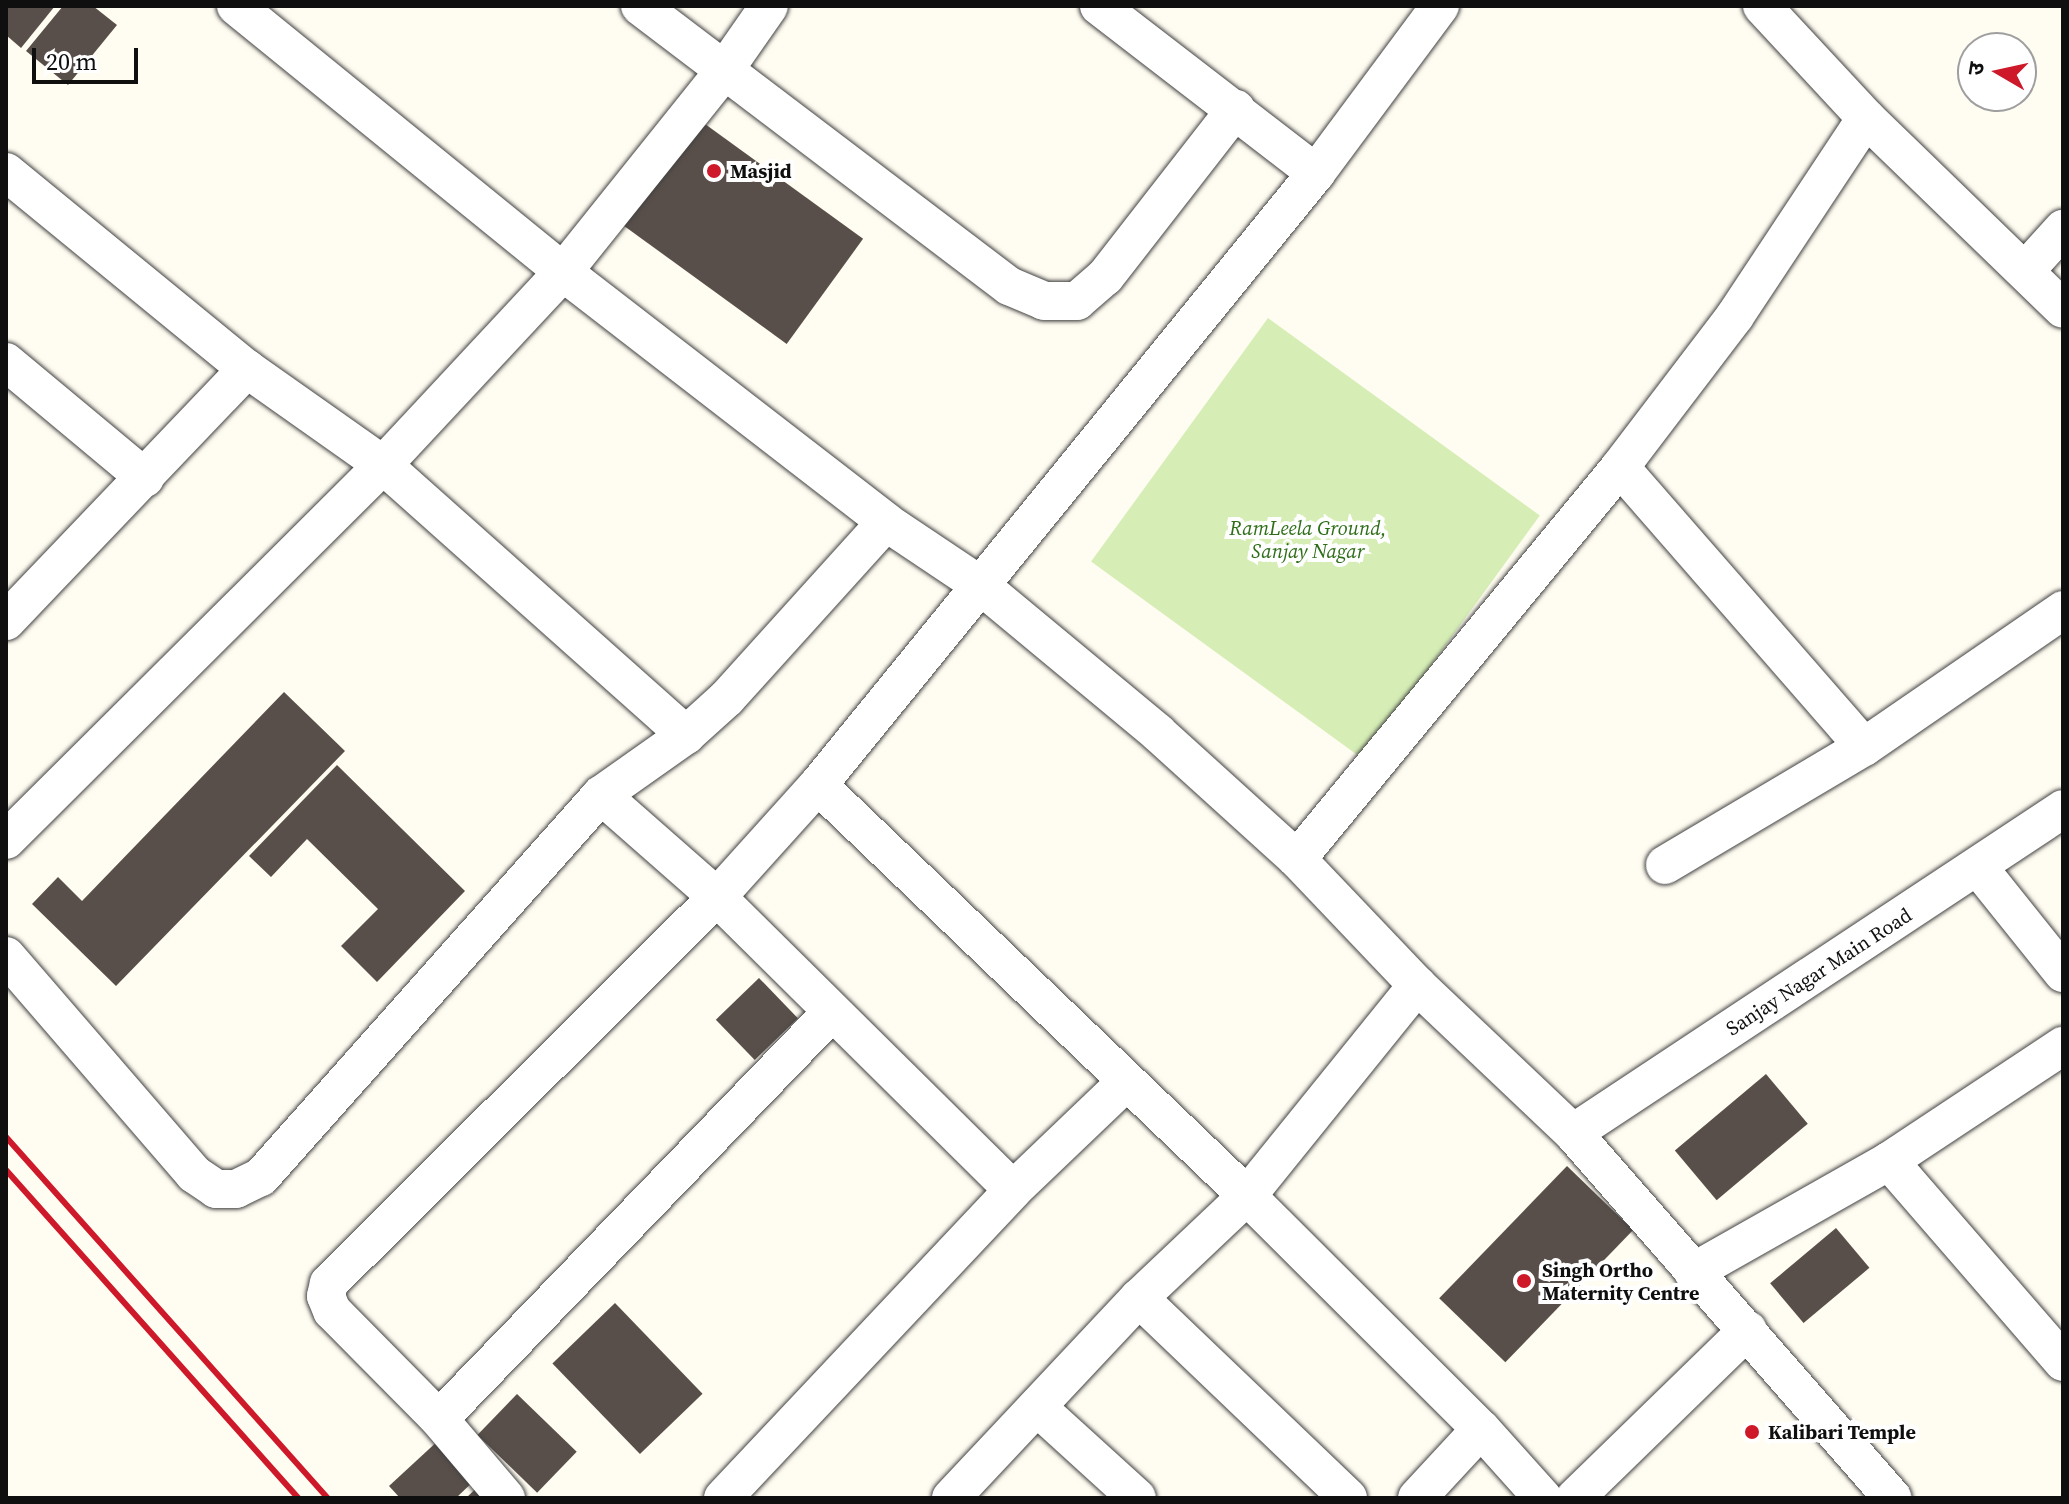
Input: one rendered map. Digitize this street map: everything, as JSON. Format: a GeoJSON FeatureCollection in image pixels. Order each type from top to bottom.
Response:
{"type":"FeatureCollection","features":[{"type":"Feature","properties":{"kind":"street"},"geometry":{"type":"LineString","coordinates":[[236,6],[563,272],[886,522],[980,585],[1158,733],[1297,859],[1417,985],[1573,1133],[1892,1498]]}},
{"type":"Feature","properties":{"kind":"street"},"geometry":{"type":"LineString","coordinates":[[640,6],[723,72],[1009,286],[1044,301],[1077,301],[1105,277],[1236,109]]}},
{"type":"Feature","properties":{"kind":"street"},"geometry":{"type":"LineString","coordinates":[[6,840],[383,465],[563,272],[723,72],[769,6]]}},
{"type":"Feature","properties":{"kind":"street"},"geometry":{"type":"LineString","coordinates":[[1099,6],[1316,173]]}},
{"type":"Feature","properties":{"kind":"street"},"geometry":{"type":"LineString","coordinates":[[506,1498],[439,1419],[332,1311],[326,1296],[329,1283],[717,897],[818,785],[1316,173],[1440,6]]}},
{"type":"Feature","properties":{"kind":"street"},"geometry":{"type":"LineString","coordinates":[[1762,6],[1866,118],[2063,309]]}},
{"type":"Feature","properties":{"kind":"street"},"geometry":{"type":"LineString","coordinates":[[1297,859],[1620,467],[1735,316],[1866,118]]}},
{"type":"Feature","properties":{"kind":"street"},"geometry":{"type":"LineString","coordinates":[[6,172],[247,369],[383,465],[686,735]]}},
{"type":"Feature","properties":{"kind":"street"},"geometry":{"type":"LineString","coordinates":[[2025,271],[2063,229]]}},
{"type":"Feature","properties":{"kind":"street"},"geometry":{"type":"LineString","coordinates":[[6,362],[145,478]]}},
{"type":"Feature","properties":{"kind":"street"},"geometry":{"type":"LineString","coordinates":[[6,621],[247,369]]}},
{"type":"Feature","properties":{"kind":"street"},"geometry":{"type":"LineString","coordinates":[[1620,467],[1864,747]]}},
{"type":"Feature","properties":{"kind":"street"},"geometry":{"type":"LineString","coordinates":[[6,956],[194,1174],[216,1189],[236,1189],[261,1177],[601,795],[686,735],[886,522]]}},
{"type":"Feature","properties":{"kind":"street"},"geometry":{"type":"LineString","coordinates":[[1665,865],[1864,747],[2063,610]]}},
{"type":"Feature","properties":{"kind":"street"},"geometry":{"type":"LineString","coordinates":[[818,785],[1125,1083],[1247,1196],[1481,1429],[1543,1498]]}},
{"type":"Feature","properties":{"kind":"street"},"geometry":{"type":"LineString","coordinates":[[601,795],[717,897],[1013,1190]]}},
{"type":"Feature","properties":{"kind":"street","name":"Sanjay Nagar Main Road"},"geometry":{"type":"LineString","coordinates":[[1573,1133],[2063,809]]}},
{"type":"Feature","properties":{"kind":"street"},"geometry":{"type":"LineString","coordinates":[[1978,867],[2063,973]]}},
{"type":"Feature","properties":{"kind":"street"},"geometry":{"type":"LineString","coordinates":[[951,1498],[1139,1298],[1247,1196],[1417,985]]}},
{"type":"Feature","properties":{"kind":"street"},"geometry":{"type":"LineString","coordinates":[[439,1419],[831,1013]]}},
{"type":"Feature","properties":{"kind":"street"},"geometry":{"type":"LineString","coordinates":[[1693,1272],[1889,1161],[2063,1046]]}},
{"type":"Feature","properties":{"kind":"street"},"geometry":{"type":"LineString","coordinates":[[723,1498],[1013,1190],[1125,1083]]}},
{"type":"Feature","properties":{"kind":"street"},"geometry":{"type":"LineString","coordinates":[[1889,1161],[2063,1362]]}},
{"type":"Feature","properties":{"kind":"street"},"geometry":{"type":"LineString","coordinates":[[1139,1298],[1348,1498]]}},
{"type":"Feature","properties":{"kind":"street"},"geometry":{"type":"LineString","coordinates":[[1575,1498],[1748,1330]]}},
{"type":"Feature","properties":{"kind":"street"},"geometry":{"type":"LineString","coordinates":[[1037,1407],[1137,1498]]}},
{"type":"Feature","properties":{"kind":"street"},"geometry":{"type":"LineString","coordinates":[[1417,1498],[1481,1429]]}},
{"type":"Feature","properties":{"kind":"green space","name":"RamLeela Ground, Sanjay Nagar"},"geometry":{"type":"Polygon","coordinates":[[[1268,318],[1540,515],[1363,759],[1091,562],[1268,318]]]}},
{"type":"Feature","properties":{"kind":"building"},"geometry":{"type":"Polygon","coordinates":[[[6,6],[55,6],[21,48],[6,35],[6,6]]]}},
{"type":"Feature","properties":{"kind":"building"},"geometry":{"type":"Polygon","coordinates":[[[63,6],[93,6],[117,25],[68,85],[26,51],[63,6]]]}},
{"type":"Feature","properties":{"kind":"building","name":"Masjid"},"geometry":{"type":"Polygon","coordinates":[[[694,116],[863,239],[787,344],[618,221],[694,116]]]}},
{"type":"Feature","properties":{"kind":"building"},"geometry":{"type":"Polygon","coordinates":[[[284,692],[345,751],[116,986],[32,904],[58,877],[82,901],[284,692]]]}},
{"type":"Feature","properties":{"kind":"building"},"geometry":{"type":"Polygon","coordinates":[[[337,765],[465,891],[377,982],[341,946],[378,909],[307,839],[271,877],[249,856],[337,765]]]}},
{"type":"Feature","properties":{"kind":"building"},"geometry":{"type":"Polygon","coordinates":[[[759,978],[798,1018],[755,1060],[716,1020],[759,978]]]}},
{"type":"Feature","properties":{"kind":"building"},"geometry":{"type":"Polygon","coordinates":[[[1766,1074],[1808,1124],[1717,1200],[1675,1150],[1766,1074]]]}},
{"type":"Feature","properties":{"kind":"building"},"geometry":{"type":"Polygon","coordinates":[[[1567,1166],[1633,1230],[1505,1362],[1439,1298],[1567,1166]]]}},
{"type":"Feature","properties":{"kind":"building"},"geometry":{"type":"Polygon","coordinates":[[[1836,1228],[1869,1268],[1804,1323],[1770,1283],[1836,1228]]]}},
{"type":"Feature","properties":{"kind":"building"},"geometry":{"type":"Polygon","coordinates":[[[615,1303],[703,1394],[640,1454],[552,1363],[615,1303]]]}},
{"type":"Feature","properties":{"kind":"building"},"geometry":{"type":"Polygon","coordinates":[[[517,1394],[577,1452],[537,1493],[477,1435],[517,1394]]]}},
{"type":"Feature","properties":{"kind":"building"},"geometry":{"type":"Polygon","coordinates":[[[441,1438],[477,1478],[456,1498],[400,1498],[389,1486],[441,1438]]]}},
{"type":"Feature","properties":{"kind":"building"},"geometry":{"type":"Polygon","coordinates":[[[485,1480],[501,1498],[466,1498],[485,1480]]]}},
{"type":"Feature","properties":{"kind":"railway"},"geometry":{"type":"LineString","coordinates":[[6,1137],[328,1498]]}},
{"type":"Feature","properties":{"kind":"railway"},"geometry":{"type":"LineString","coordinates":[[6,1170],[298,1498]]}},
{"type":"Feature","properties":{"kind":"place","name":"Masjid"},"geometry":{"type":"Point","coordinates":[714,171]}},
{"type":"Feature","properties":{"kind":"place","name":"Singh Ortho Maternity Centre"},"geometry":{"type":"Point","coordinates":[1524,1281]}},
{"type":"Feature","properties":{"kind":"place","name":"Kalibari Temple"},"geometry":{"type":"Point","coordinates":[1752,1432]}}]}
